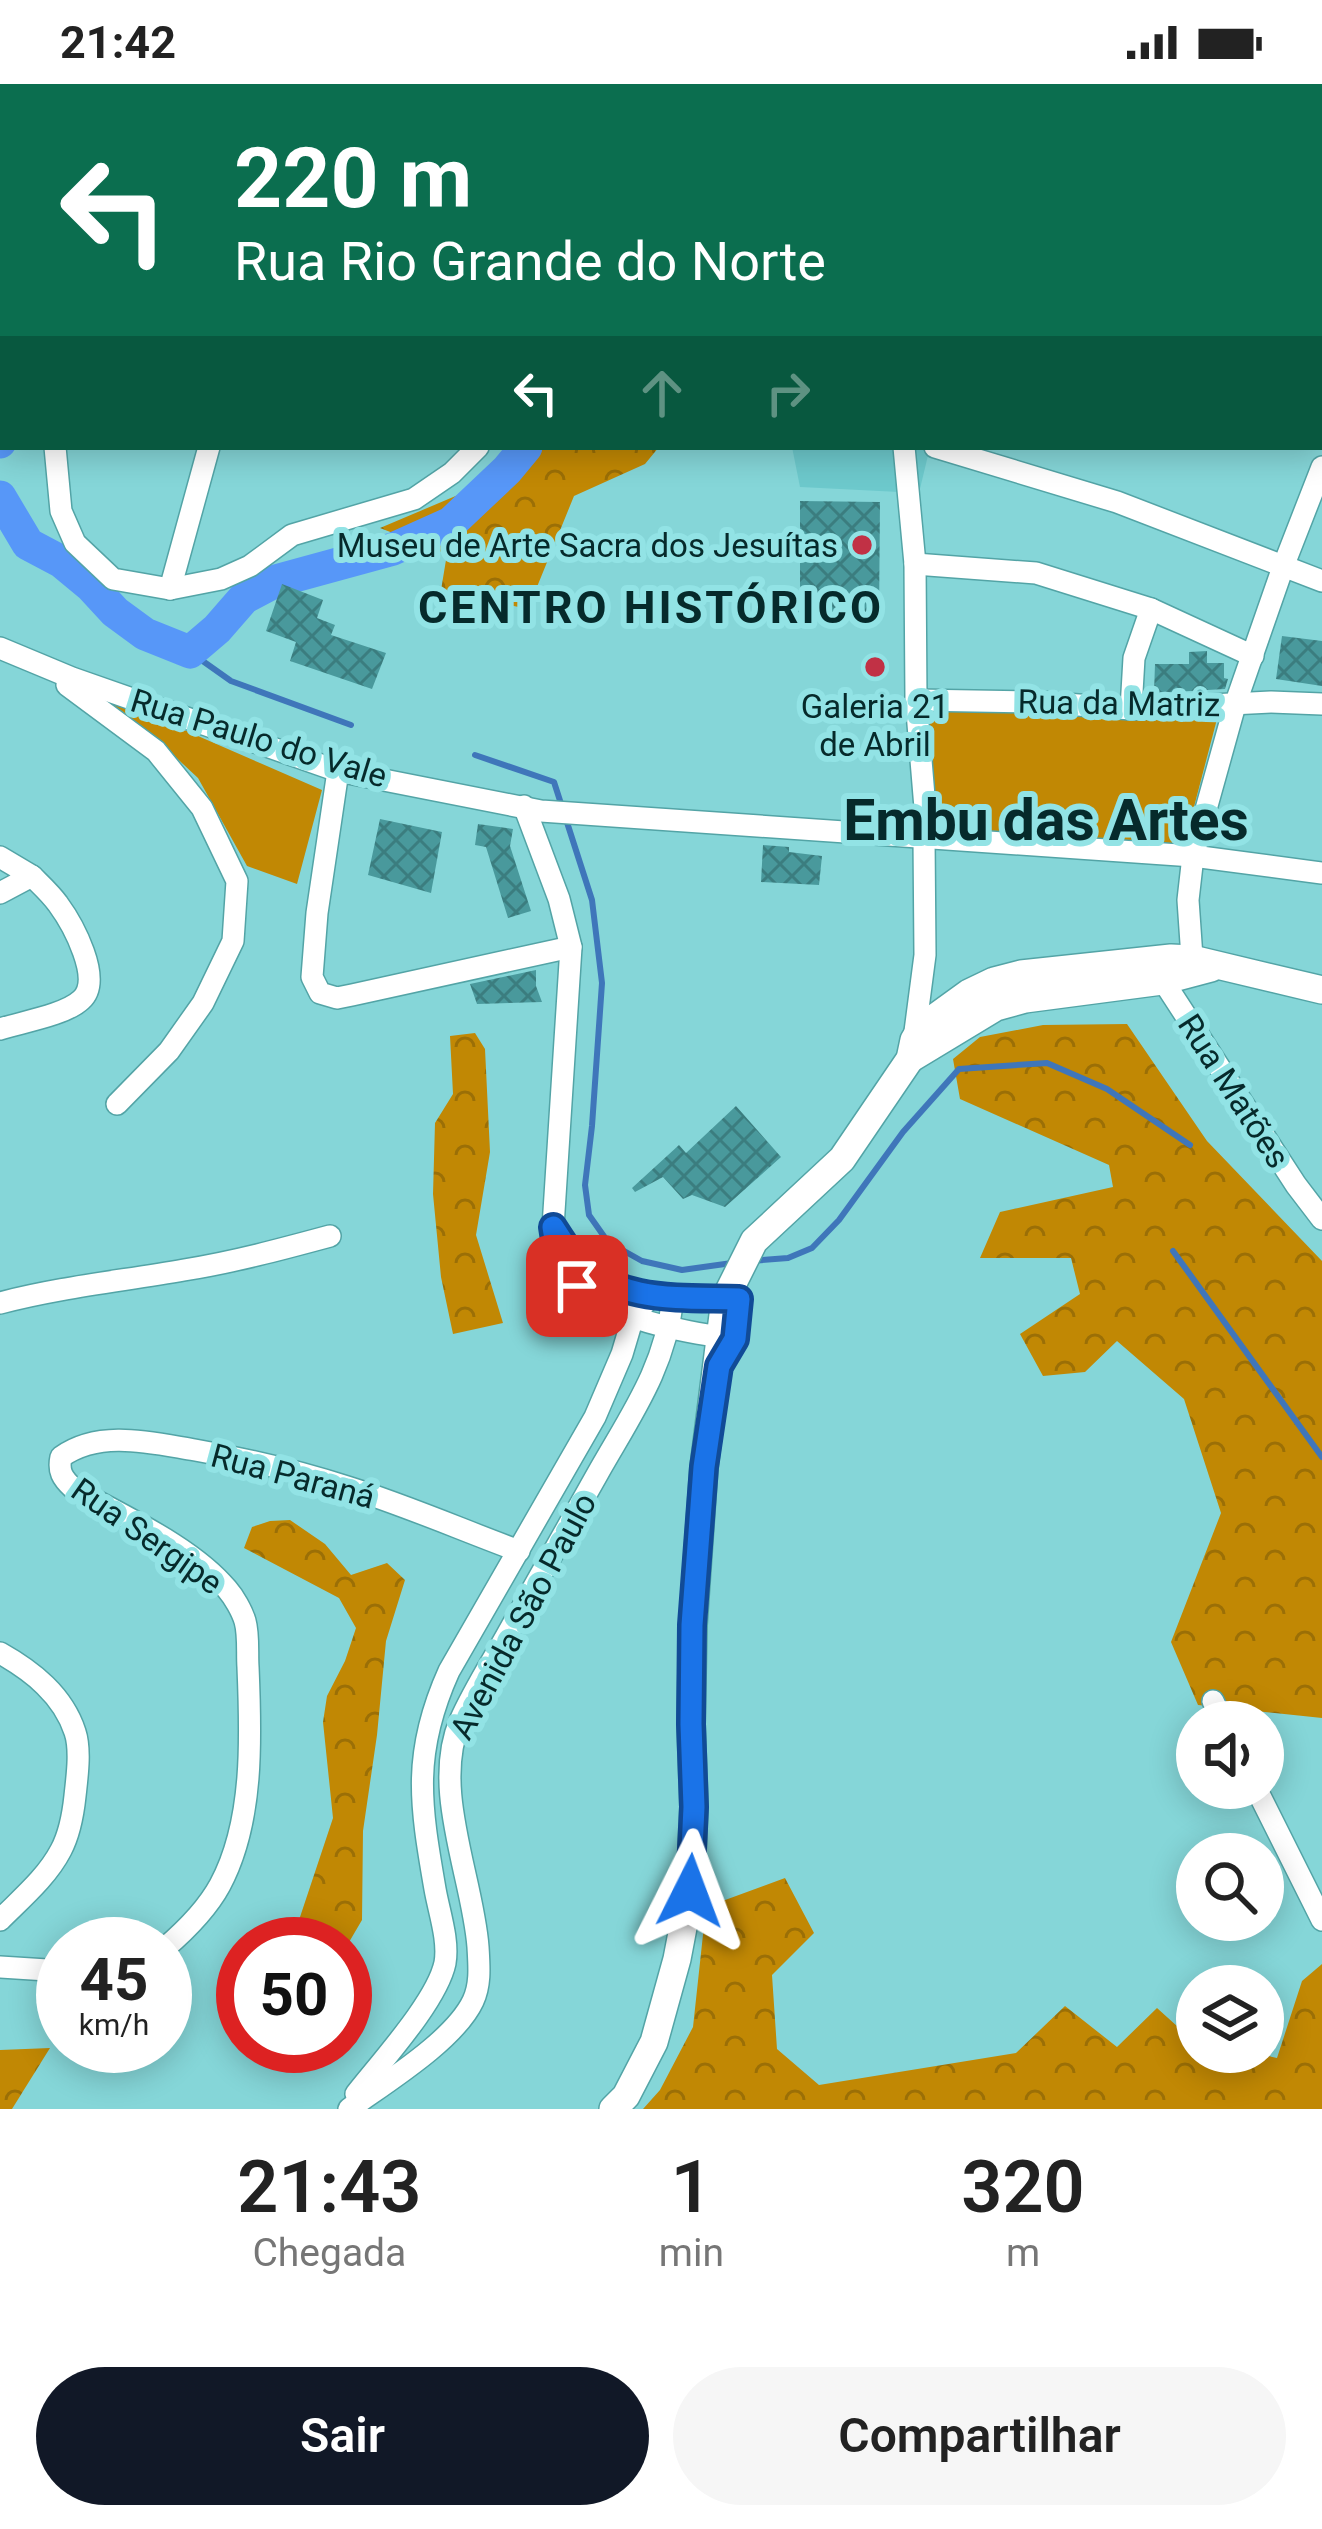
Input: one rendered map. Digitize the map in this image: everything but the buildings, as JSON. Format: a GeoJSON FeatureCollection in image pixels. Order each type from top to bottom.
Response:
{"type":"FeatureCollection","features":[{"type":"Feature","properties":{"kind":"main road"},"geometry":{"type":"LineString","coordinates":[[614,2109],[626,2096],[654,2042],[690,1891],[692,1625],[704,1467],[738,1280],[763,1230],[842,1160],[922,1027],[994,982],[1021,974],[1186,963],[1322,990]]}},
{"type":"Feature","properties":{"kind":"street"},"geometry":{"type":"LineString","coordinates":[[55,450],[61,511],[75,544],[113,579],[170,589],[221,579],[250,566],[292,535],[414,499],[475,450]]}},
{"type":"Feature","properties":{"kind":"street"},"geometry":{"type":"LineString","coordinates":[[170,589],[208,450]]}},
{"type":"Feature","properties":{"kind":"street"},"geometry":{"type":"LineString","coordinates":[[904,450],[915,565],[916,700],[926,820],[925,955],[912,1050]]}},
{"type":"Feature","properties":{"kind":"street"},"geometry":{"type":"LineString","coordinates":[[945,450],[1117,502],[1322,581]]}},
{"type":"Feature","properties":{"kind":"street"},"geometry":{"type":"LineString","coordinates":[[1186,963],[1193,856],[1235,705],[1322,466]]}},
{"type":"Feature","properties":{"kind":"street"},"geometry":{"type":"LineString","coordinates":[[915,565],[1036,573],[1151,609],[1252,656]]}},
{"type":"Feature","properties":{"kind":"street"},"geometry":{"type":"LineString","coordinates":[[1131,709],[1134,658],[1151,609]]}},
{"type":"Feature","properties":{"kind":"street"},"geometry":{"type":"LineString","coordinates":[[8,651],[82,695],[156,751],[202,808],[237,881],[233,941],[202,1003],[169,1052],[117,1104]]}},
{"type":"Feature","properties":{"kind":"street","name":"Rua Paulo do Vale"},"geometry":{"type":"LineString","coordinates":[[8,651],[338,771],[532,808],[1193,856],[1322,873]]}},
{"type":"Feature","properties":{"kind":"street","name":"Rua da Matriz"},"geometry":{"type":"LineString","coordinates":[[916,700],[1131,709],[1271,701],[1322,704]]}},
{"type":"Feature","properties":{"kind":"street"},"geometry":{"type":"LineString","coordinates":[[338,771],[316,914],[312,976],[320,993],[352,995],[571,947]]}},
{"type":"Feature","properties":{"kind":"street"},"geometry":{"type":"LineString","coordinates":[[532,808],[571,947],[553,1227],[558,1259],[577,1286],[601,1303],[724,1347]]}},
{"type":"Feature","properties":{"kind":"street"},"geometry":{"type":"LineString","coordinates":[[0,857],[32,876],[55,899],[74,927],[87,962],[89,984],[77,1004],[0,1029]]}},
{"type":"Feature","properties":{"kind":"street"},"geometry":{"type":"LineString","coordinates":[[0,893],[32,876]]}},
{"type":"Feature","properties":{"kind":"street","name":"Rua Matões"},"geometry":{"type":"LineString","coordinates":[[1186,963],[1296,1185],[1322,1219]]}},
{"type":"Feature","properties":{"kind":"street"},"geometry":{"type":"LineString","coordinates":[[1296,1185],[1322,1204]]}},
{"type":"Feature","properties":{"kind":"street"},"geometry":{"type":"LineString","coordinates":[[553,1227],[573,1256],[614,1286],[662,1296],[738,1280]]}},
{"type":"Feature","properties":{"kind":"street"},"geometry":{"type":"LineString","coordinates":[[0,1303],[223,1263],[330,1236]]}},
{"type":"Feature","properties":{"kind":"street","name":"Avenida São Paulo"},"geometry":{"type":"LineString","coordinates":[[662,1296],[670,1327],[661,1357],[488,1670],[452,1745],[453,1809],[476,1922],[480,1976],[473,2002],[425,2054],[347,2109],[436,1986],[446,1960],[422,1802],[421,1768],[432,1708],[595,1418],[633,1317],[662,1296]]}},
{"type":"Feature","properties":{"kind":"street","name":"Rua Paraná"},"geometry":{"type":"LineString","coordinates":[[62,1456],[73,1448],[118,1440],[209,1453],[350,1487],[519,1551]]}},
{"type":"Feature","properties":{"kind":"street","name":"Rua Sergipe"},"geometry":{"type":"LineString","coordinates":[[62,1456],[63,1479],[210,1572],[230,1592],[245,1622],[247,1782],[240,1829],[220,1884],[192,1921]]}},
{"type":"Feature","properties":{"kind":"street"},"geometry":{"type":"LineString","coordinates":[[0,1653],[34,1673],[59,1702],[76,1734],[77,1777],[72,1822],[61,1850],[39,1881],[0,1920]]}},
{"type":"Feature","properties":{"kind":"street"},"geometry":{"type":"LineString","coordinates":[[1266,1809],[1322,1920]]}},
{"type":"Feature","properties":{"kind":"street"},"geometry":{"type":"LineString","coordinates":[[0,1967],[36,1969]]}},
{"type":"Feature","properties":{"kind":"shaded area"},"geometry":{"type":"Polygon","coordinates":[[[793,450],[929,450],[919,493],[800,487],[793,450]]]}},
{"type":"Feature","properties":{"kind":"green space"},"geometry":{"type":"Polygon","coordinates":[[[514,450],[657,450],[645,464],[574,496],[528,609],[441,590],[447,554],[380,528],[465,492],[514,450]]]}},
{"type":"Feature","properties":{"kind":"green space"},"geometry":{"type":"Polygon","coordinates":[[[90,689],[322,790],[297,884],[247,866],[198,778],[153,736],[90,689]]]}},
{"type":"Feature","properties":{"kind":"green space"},"geometry":{"type":"Polygon","coordinates":[[[924,705],[1217,719],[1184,845],[933,833],[924,705]]]}},
{"type":"Feature","properties":{"kind":"green space"},"geometry":{"type":"Polygon","coordinates":[[[1127,1024],[1207,1141],[1322,1261],[1322,1718],[1284,1714],[1284,1701],[1196,1701],[1171,1642],[1221,1513],[1184,1399],[1117,1341],[1085,1372],[1043,1376],[1020,1334],[1080,1294],[1071,1258],[980,1258],[1000,1212],[1113,1187],[1109,1165],[960,1099],[953,1059],[980,1037],[1043,1025],[1127,1024]]]}},
{"type":"Feature","properties":{"kind":"green space"},"geometry":{"type":"Polygon","coordinates":[[[475,1033],[485,1049],[490,1152],[476,1235],[503,1323],[453,1334],[441,1277],[433,1194],[435,1123],[453,1094],[450,1036],[475,1033]]]}},
{"type":"Feature","properties":{"kind":"green space"},"geometry":{"type":"Polygon","coordinates":[[[290,1520],[325,1544],[351,1575],[387,1563],[405,1580],[386,1641],[363,1831],[362,1917],[300,1917],[333,1818],[323,1722],[327,1696],[356,1628],[339,1598],[244,1548],[252,1527],[290,1520]]]}},
{"type":"Feature","properties":{"kind":"green space"},"geometry":{"type":"Polygon","coordinates":[[[785,1878],[814,1933],[772,1975],[777,2049],[819,2085],[1016,2053],[1065,2006],[1117,2047],[1157,2008],[1176,2025],[1176,2073],[1284,2073],[1284,2036],[1302,1981],[1322,1964],[1322,2109],[643,2109],[660,2090],[693,2027],[706,1907],[785,1878]]]}},
{"type":"Feature","properties":{"kind":"green space"},"geometry":{"type":"Polygon","coordinates":[[[36,2049],[36,2070],[12,2109],[0,2109],[0,2050],[36,2049]]]}},
{"type":"Feature","properties":{"kind":"waterway"},"geometry":{"type":"LineString","coordinates":[[0,497],[28,544],[62,562],[145,634],[190,652],[244,598],[276,581],[393,549],[451,523],[524,450]]}},
{"type":"Feature","properties":{"kind":"waterway"},"geometry":{"type":"LineString","coordinates":[[190,652],[231,681],[351,725]]}},
{"type":"Feature","properties":{"kind":"waterway"},"geometry":{"type":"LineString","coordinates":[[475,755],[554,782],[592,900],[602,983],[585,1185],[589,1215],[608,1242],[642,1261],[682,1270],[732,1263]]}},
{"type":"Feature","properties":{"kind":"waterway"},"geometry":{"type":"LineString","coordinates":[[751,1261],[788,1258],[812,1248],[959,1069],[1047,1063],[1107,1089],[1190,1145]]}},
{"type":"Feature","properties":{"kind":"waterway"},"geometry":{"type":"LineString","coordinates":[[1173,1251],[1322,1457]]}},
{"type":"Feature","properties":{"kind":"place","name":"Museu de Arte Sacra dos Jesuítas"},"geometry":{"type":"Point","coordinates":[862,545]}},
{"type":"Feature","properties":{"kind":"place","name":"Galeria 21 de Abril"},"geometry":{"type":"Point","coordinates":[875,667]}},
{"type":"Feature","properties":{"kind":"district","name":"CENTRO HISTÓRICO"},"geometry":{"type":"Point","coordinates":[651,607]}},
{"type":"Feature","properties":{"kind":"district","name":"Embu das Artes"},"geometry":{"type":"Point","coordinates":[1046,820]}},
{"type":"Feature","properties":{"kind":"route"},"geometry":{"type":"LineString","coordinates":[[577,1286],[558,1259],[553,1227],[573,1256],[614,1286],[673,1298],[739,1299],[735,1339],[719,1366],[704,1467],[692,1625],[690,1891]]}}]}
